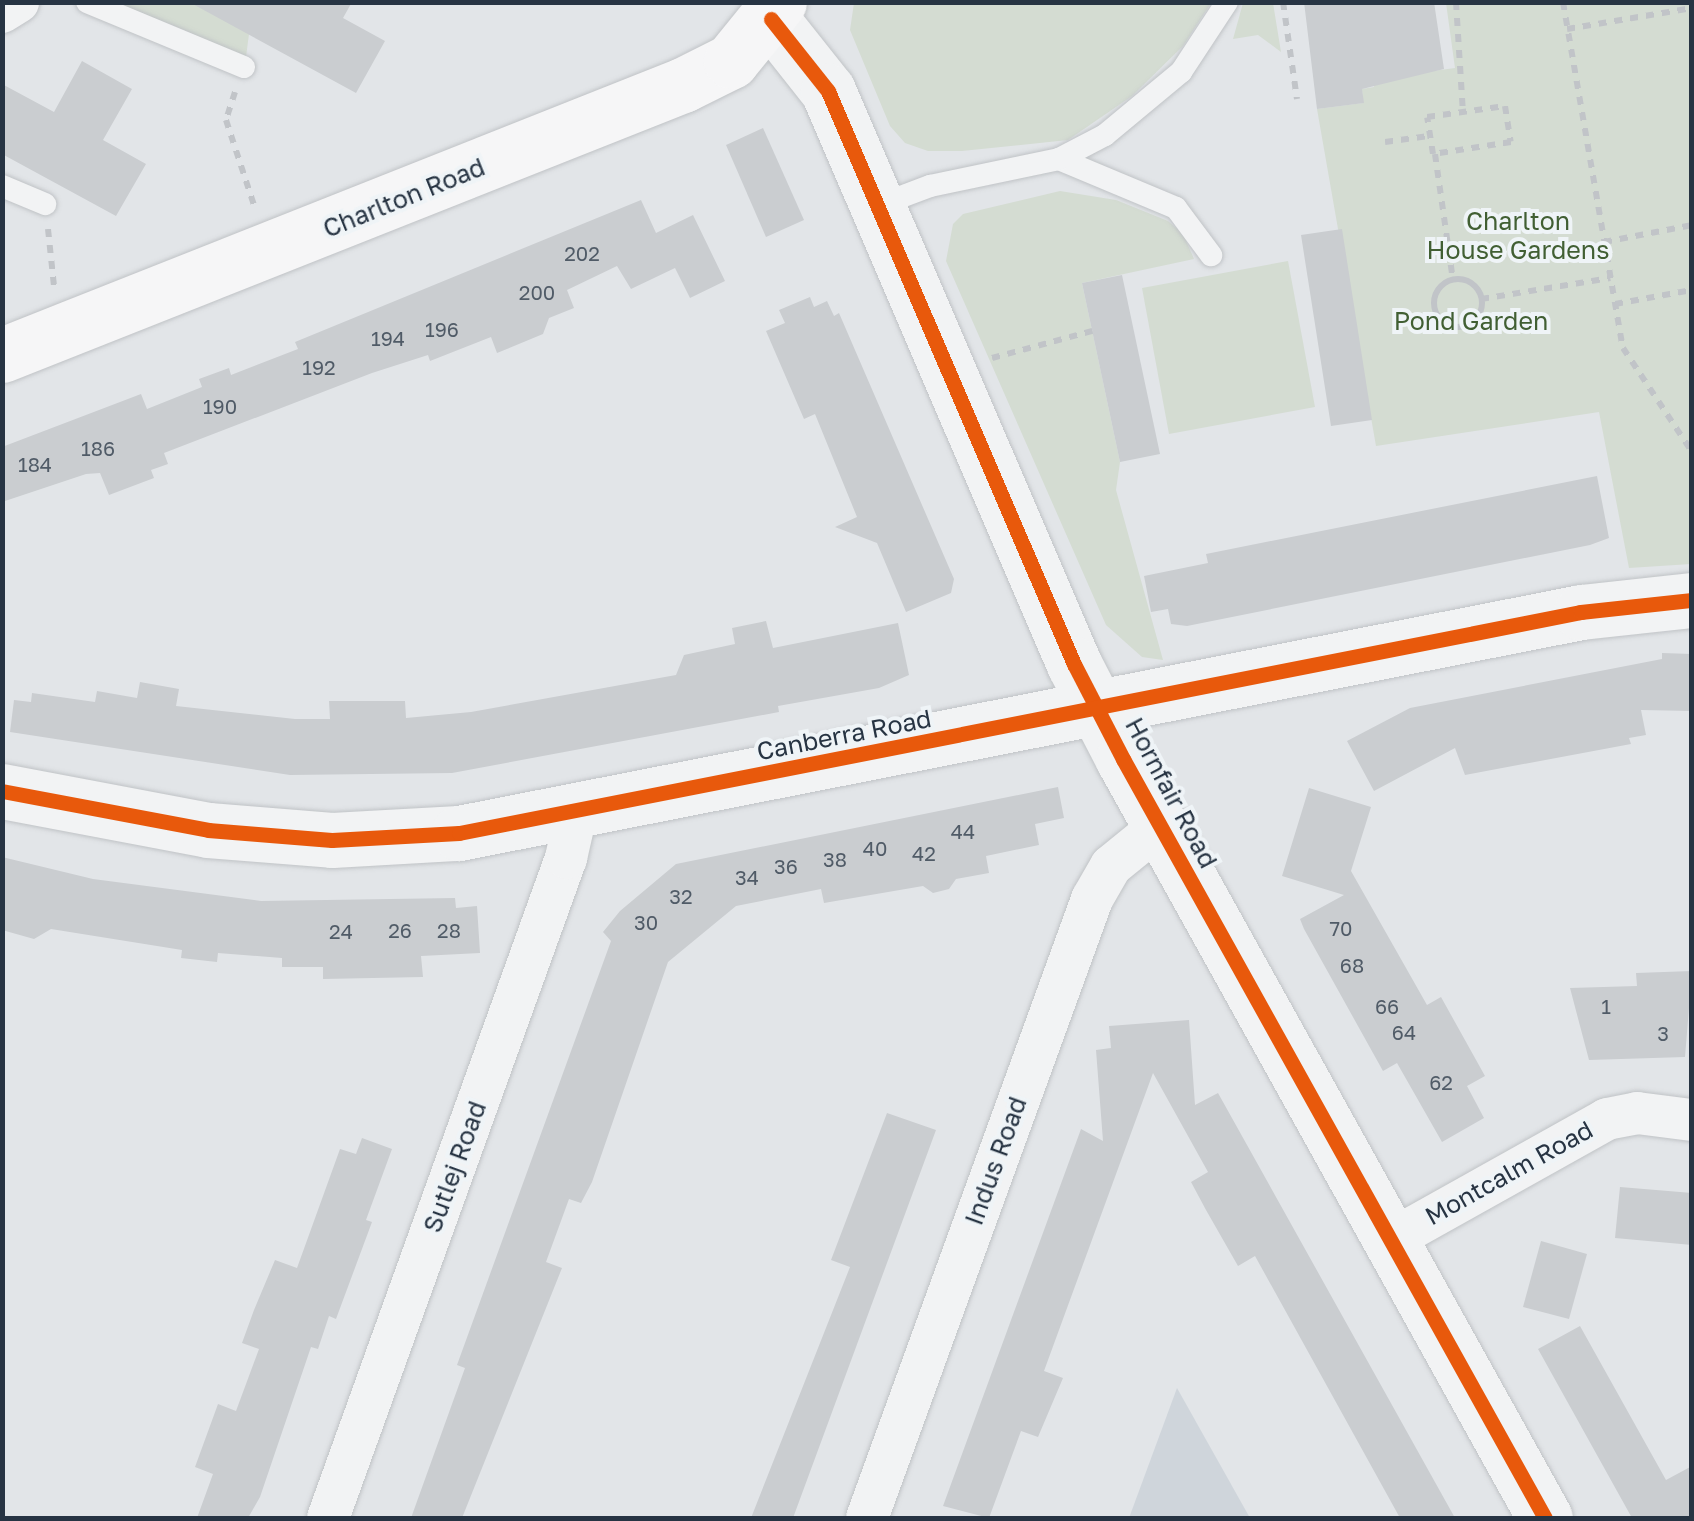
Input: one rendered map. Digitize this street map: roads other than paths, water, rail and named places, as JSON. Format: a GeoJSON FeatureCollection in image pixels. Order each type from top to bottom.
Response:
{"type":"FeatureCollection","features":[{"type":"Feature","properties":{"kind":"main road","name":"Charlton Road"},"geometry":{"type":"LineString","coordinates":[[2,355],[683,85],[731,61],[775,11]]}},
{"type":"Feature","properties":{"kind":"street"},"geometry":{"type":"LineString","coordinates":[[2,12],[18,2]]}},
{"type":"Feature","properties":{"kind":"street","name":"Hornfair Road"},"geometry":{"type":"LineString","coordinates":[[775,11],[828,91],[1098,710],[1545,1518]]}},
{"type":"Feature","properties":{"kind":"street","name":"Canberra Road"},"geometry":{"type":"LineString","coordinates":[[2,790],[208,830],[332,840],[460,833],[576,814],[1597,609],[1692,600]]}},
{"type":"Feature","properties":{"kind":"street","name":"Sutlej Road"},"geometry":{"type":"LineString","coordinates":[[328,1518],[566,858],[576,814]]}},
{"type":"Feature","properties":{"kind":"street","name":"Indus Road"},"geometry":{"type":"LineString","coordinates":[[867,1518],[1092,899],[1110,866],[1160,826]]}},
{"type":"Feature","properties":{"kind":"street","name":"Montcalm Road"},"geometry":{"type":"LineString","coordinates":[[1390,1241],[1607,1119],[1637,1113],[1692,1120]]}},
{"type":"Feature","properties":{"kind":"lane"},"geometry":{"type":"LineString","coordinates":[[87,2],[244,67]]}},
{"type":"Feature","properties":{"kind":"lane"},"geometry":{"type":"LineString","coordinates":[[877,206],[930,186],[1059,159],[1150,104],[1203,46],[1227,2]]}},
{"type":"Feature","properties":{"kind":"lane"},"geometry":{"type":"LineString","coordinates":[[1059,159],[1176,208],[1211,255]]}},
{"type":"Feature","properties":{"kind":"lane"},"geometry":{"type":"LineString","coordinates":[[2,186],[45,204]]}},
{"type":"Feature","properties":{"kind":"park label","name":"Charlton House Gardens"},"geometry":{"type":"Point","coordinates":[1518,236]}},
{"type":"Feature","properties":{"kind":"park label","name":"Pond Garden"},"geometry":{"type":"Point","coordinates":[1471,321]}}]}
